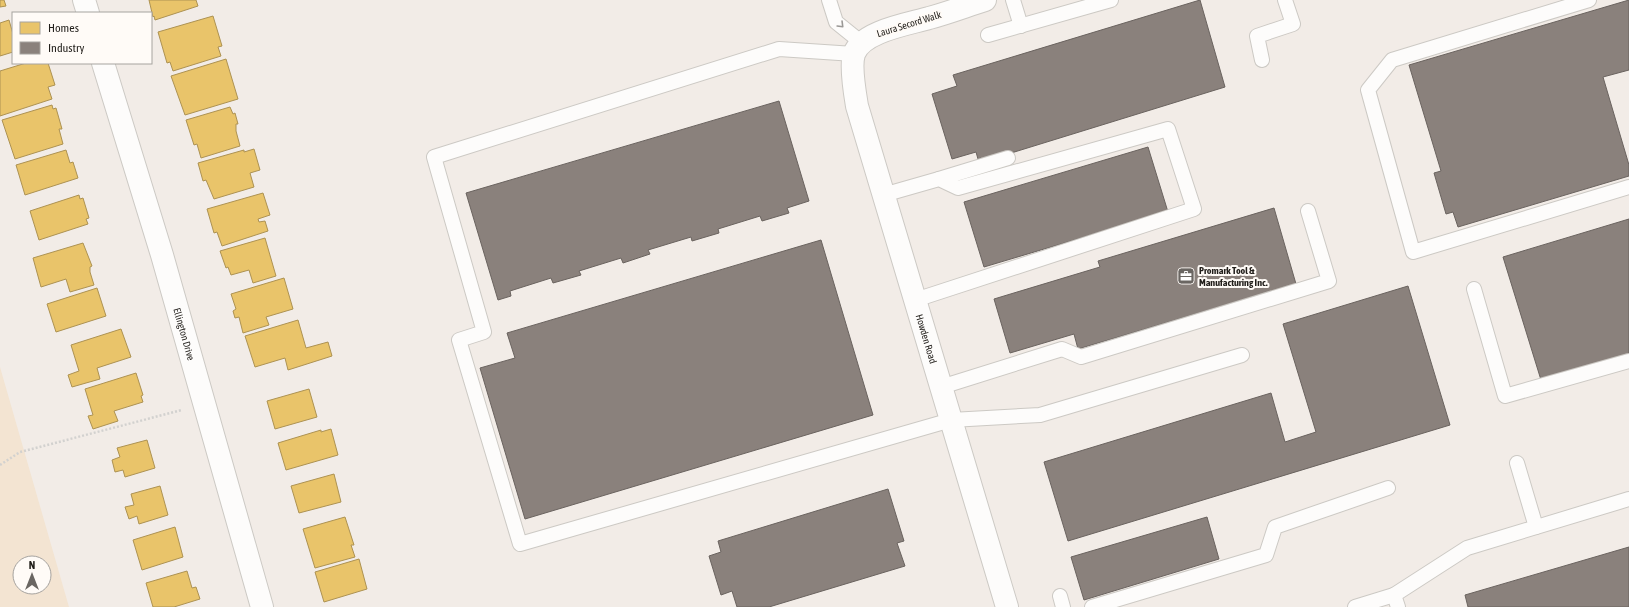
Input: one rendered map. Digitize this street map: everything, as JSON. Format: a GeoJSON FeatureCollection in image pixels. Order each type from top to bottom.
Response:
{"type":"FeatureCollection","features":[{"type":"Feature","properties":{"kind":"street"},"geometry":{"type":"LineString","coordinates":[[84,0],[88,12]]}},
{"type":"Feature","properties":{"kind":"street","name":"Laura Secord Walk"},"geometry":{"type":"LineString","coordinates":[[856,56],[873,36],[899,25],[929,18],[985,0]]}},
{"type":"Feature","properties":{"kind":"street","name":"Howden Road"},"geometry":{"type":"LineString","coordinates":[[856,56],[854,84],[857,106],[1007,607]]}},
{"type":"Feature","properties":{"kind":"street","name":"Ellington Drive"},"geometry":{"type":"LineString","coordinates":[[103,64],[162,255],[262,607]]}},
{"type":"Feature","properties":{"kind":"lane"},"geometry":{"type":"LineString","coordinates":[[829,0],[836,22],[856,56]]}},
{"type":"Feature","properties":{"kind":"lane"},"geometry":{"type":"LineString","coordinates":[[1013,0],[1021,26]]}},
{"type":"Feature","properties":{"kind":"lane"},"geometry":{"type":"LineString","coordinates":[[988,35],[1111,0]]}},
{"type":"Feature","properties":{"kind":"lane"},"geometry":{"type":"LineString","coordinates":[[1262,60],[1257,36],[1293,24],[1285,0]]}},
{"type":"Feature","properties":{"kind":"lane"},"geometry":{"type":"LineString","coordinates":[[1589,0],[1392,60],[1368,90],[1413,252],[1629,188]]}},
{"type":"Feature","properties":{"kind":"lane"},"geometry":{"type":"LineString","coordinates":[[856,56],[779,49],[434,157],[484,332],[459,340],[520,544],[951,420],[1040,415],[1242,355]]}},
{"type":"Feature","properties":{"kind":"lane"},"geometry":{"type":"LineString","coordinates":[[915,300],[1194,209],[1168,129],[958,188],[939,179]]}},
{"type":"Feature","properties":{"kind":"lane"},"geometry":{"type":"LineString","coordinates":[[883,196],[1008,158]]}},
{"type":"Feature","properties":{"kind":"lane"},"geometry":{"type":"LineString","coordinates":[[941,387],[1062,349],[1080,357],[1330,281],[1308,211]]}},
{"type":"Feature","properties":{"kind":"lane"},"geometry":{"type":"LineString","coordinates":[[1474,289],[1505,396],[1629,361]]}},
{"type":"Feature","properties":{"kind":"lane"},"geometry":{"type":"LineString","coordinates":[[1517,463],[1536,527]]}},
{"type":"Feature","properties":{"kind":"lane"},"geometry":{"type":"LineString","coordinates":[[1092,607],[1266,554],[1275,527],[1388,488]]}},
{"type":"Feature","properties":{"kind":"lane"},"geometry":{"type":"LineString","coordinates":[[1355,607],[1396,601],[1467,548],[1629,500]]}},
{"type":"Feature","properties":{"kind":"path"},"geometry":{"type":"LineString","coordinates":[[0,466],[20,452],[204,404]]}},
{"type":"Feature","properties":{"kind":"shaded area"},"geometry":{"type":"Polygon","coordinates":[[[0,367],[69,607],[0,607],[0,367]]]}},
{"type":"Feature","properties":{"kind":"building: Homes"},"geometry":{"type":"Polygon","coordinates":[[[0,0],[4,0],[6,6],[0,7],[0,0]]]}},
{"type":"Feature","properties":{"kind":"building: Homes"},"geometry":{"type":"Polygon","coordinates":[[[149,0],[196,0],[198,6],[155,20],[149,0]]]}},
{"type":"Feature","properties":{"kind":"building: Homes"},"geometry":{"type":"Polygon","coordinates":[[[213,16],[222,46],[218,47],[221,56],[173,71],[170,62],[167,63],[158,32],[213,16]]]}},
{"type":"Feature","properties":{"kind":"building: Homes"},"geometry":{"type":"Polygon","coordinates":[[[9,20],[12,30],[12,52],[0,56],[0,23],[9,20]]]}},
{"type":"Feature","properties":{"kind":"building: Homes"},"geometry":{"type":"Polygon","coordinates":[[[226,59],[238,99],[185,115],[171,76],[226,59]]]}},
{"type":"Feature","properties":{"kind":"building: Homes"},"geometry":{"type":"Polygon","coordinates":[[[23,64],[48,64],[55,85],[48,87],[52,99],[0,116],[0,71],[23,64]]]}},
{"type":"Feature","properties":{"kind":"building: Homes"},"geometry":{"type":"Polygon","coordinates":[[[52,105],[53,109],[56,108],[62,129],[59,129],[63,144],[15,159],[2,120],[52,105]]]}},
{"type":"Feature","properties":{"kind":"building: Homes"},"geometry":{"type":"Polygon","coordinates":[[[230,107],[233,114],[235,113],[238,124],[236,124],[236,131],[240,146],[201,158],[197,144],[194,145],[186,120],[230,107]]]}},
{"type":"Feature","properties":{"kind":"building: Homes"},"geometry":{"type":"Polygon","coordinates":[[[254,149],[260,170],[250,173],[254,187],[214,199],[206,180],[203,181],[198,163],[244,150],[244,152],[254,149]]]}},
{"type":"Feature","properties":{"kind":"building: Homes"},"geometry":{"type":"Polygon","coordinates":[[[66,150],[70,163],[73,162],[78,178],[25,195],[16,165],[66,150]]]}},
{"type":"Feature","properties":{"kind":"building: Homes"},"geometry":{"type":"Polygon","coordinates":[[[263,193],[270,215],[258,219],[259,222],[265,221],[268,231],[222,246],[217,232],[214,233],[207,209],[263,193]]]}},
{"type":"Feature","properties":{"kind":"building: Homes"},"geometry":{"type":"Polygon","coordinates":[[[79,195],[80,199],[83,198],[89,218],[86,219],[88,224],[39,240],[30,211],[79,195]]]}},
{"type":"Feature","properties":{"kind":"building: Homes"},"geometry":{"type":"Polygon","coordinates":[[[265,238],[276,276],[253,283],[249,270],[231,275],[228,267],[226,268],[220,251],[265,238]]]}},
{"type":"Feature","properties":{"kind":"building: Homes"},"geometry":{"type":"Polygon","coordinates":[[[83,243],[92,266],[90,267],[90,272],[94,285],[70,292],[66,279],[41,287],[33,258],[83,243]]]}},
{"type":"Feature","properties":{"kind":"building: Homes"},"geometry":{"type":"Polygon","coordinates":[[[284,278],[293,309],[266,317],[269,325],[243,333],[239,317],[235,318],[233,311],[236,309],[231,294],[284,278]]]}},
{"type":"Feature","properties":{"kind":"building: Homes"},"geometry":{"type":"Polygon","coordinates":[[[97,288],[106,316],[56,332],[47,304],[97,288]]]}},
{"type":"Feature","properties":{"kind":"building: Homes"},"geometry":{"type":"Polygon","coordinates":[[[298,320],[306,348],[328,342],[332,356],[288,370],[285,358],[255,367],[245,336],[298,320]]]}},
{"type":"Feature","properties":{"kind":"building: Homes"},"geometry":{"type":"Polygon","coordinates":[[[121,329],[131,357],[97,368],[100,379],[72,387],[68,375],[79,371],[71,345],[121,329]]]}},
{"type":"Feature","properties":{"kind":"building: Homes"},"geometry":{"type":"Polygon","coordinates":[[[136,373],[143,395],[141,396],[143,402],[114,411],[118,421],[93,429],[88,416],[93,415],[85,389],[136,373]]]}},
{"type":"Feature","properties":{"kind":"building: Homes"},"geometry":{"type":"Polygon","coordinates":[[[309,389],[317,417],[275,429],[267,401],[309,389]]]}},
{"type":"Feature","properties":{"kind":"building: Homes"},"geometry":{"type":"Polygon","coordinates":[[[331,429],[338,455],[286,470],[278,443],[321,430],[321,432],[331,429]]]}},
{"type":"Feature","properties":{"kind":"building: Homes"},"geometry":{"type":"Polygon","coordinates":[[[147,440],[155,468],[125,477],[123,470],[115,472],[112,460],[120,457],[117,448],[147,440]]]}},
{"type":"Feature","properties":{"kind":"building: Homes"},"geometry":{"type":"Polygon","coordinates":[[[334,474],[341,502],[299,513],[291,486],[334,474]]]}},
{"type":"Feature","properties":{"kind":"building: Homes"},"geometry":{"type":"Polygon","coordinates":[[[160,486],[168,515],[139,524],[137,516],[129,519],[125,507],[134,505],[131,494],[160,486]]]}},
{"type":"Feature","properties":{"kind":"building: Homes"},"geometry":{"type":"Polygon","coordinates":[[[345,517],[354,545],[351,545],[355,557],[315,568],[303,529],[345,517]]]}},
{"type":"Feature","properties":{"kind":"building: Homes"},"geometry":{"type":"Polygon","coordinates":[[[175,527],[183,557],[142,570],[133,540],[175,527]]]}},
{"type":"Feature","properties":{"kind":"building: Homes"},"geometry":{"type":"Polygon","coordinates":[[[359,559],[367,589],[324,602],[315,572],[359,559]]]}},
{"type":"Feature","properties":{"kind":"building: Homes"},"geometry":{"type":"Polygon","coordinates":[[[187,571],[192,588],[196,587],[200,599],[174,607],[153,607],[146,583],[187,571]]]}},
{"type":"Feature","properties":{"kind":"building: Industry"},"geometry":{"type":"Polygon","coordinates":[[[1200,0],[1225,87],[982,162],[981,158],[978,159],[976,152],[952,159],[932,94],[957,86],[953,75],[1200,0]]]}},
{"type":"Feature","properties":{"kind":"building: Industry"},"geometry":{"type":"Polygon","coordinates":[[[1629,0],[1629,70],[1603,77],[1629,165],[1629,176],[1458,227],[1453,212],[1446,214],[1434,173],[1441,171],[1409,65],[1629,0]]]}},
{"type":"Feature","properties":{"kind":"building: Industry"},"geometry":{"type":"Polygon","coordinates":[[[779,101],[809,201],[787,208],[789,213],[762,221],[760,216],[718,229],[719,233],[692,241],[691,237],[648,250],[650,254],[623,263],[621,258],[579,271],[581,275],[553,283],[551,278],[510,291],[511,296],[498,300],[466,193],[779,101]]]}},
{"type":"Feature","properties":{"kind":"building: Industry"},"geometry":{"type":"Polygon","coordinates":[[[1148,147],[1168,212],[984,267],[964,202],[1148,147]]]}},
{"type":"Feature","properties":{"kind":"building: Industry"},"geometry":{"type":"Polygon","coordinates":[[[1274,208],[1296,284],[1078,349],[1074,334],[1010,353],[994,299],[1100,267],[1098,261],[1274,208]]]}},
{"type":"Feature","properties":{"kind":"building: Industry"},"geometry":{"type":"Polygon","coordinates":[[[1629,219],[1629,354],[1541,380],[1503,257],[1629,219]]]}},
{"type":"Feature","properties":{"kind":"building: Industry"},"geometry":{"type":"Polygon","coordinates":[[[821,240],[873,415],[525,519],[480,368],[515,358],[507,333],[821,240]]]}},
{"type":"Feature","properties":{"kind":"building: Industry"},"geometry":{"type":"Polygon","coordinates":[[[1408,286],[1450,425],[1068,541],[1044,462],[1271,393],[1285,442],[1316,432],[1283,324],[1408,286]]]}},
{"type":"Feature","properties":{"kind":"building: Industry"},"geometry":{"type":"Polygon","coordinates":[[[888,489],[904,541],[897,543],[905,566],[769,607],[737,607],[732,591],[721,595],[709,556],[721,552],[718,541],[888,489]]]}},
{"type":"Feature","properties":{"kind":"building: Industry"},"geometry":{"type":"Polygon","coordinates":[[[1207,517],[1219,559],[1084,600],[1071,557],[1207,517]]]}},
{"type":"Feature","properties":{"kind":"building: Industry"},"geometry":{"type":"Polygon","coordinates":[[[1629,547],[1629,607],[1468,607],[1465,595],[1629,547]]]}},
{"type":"Feature","properties":{"kind":"place","name":"Promark Tool & Manufacturing Inc."},"geometry":{"type":"Point","coordinates":[1186,276]}}]}
